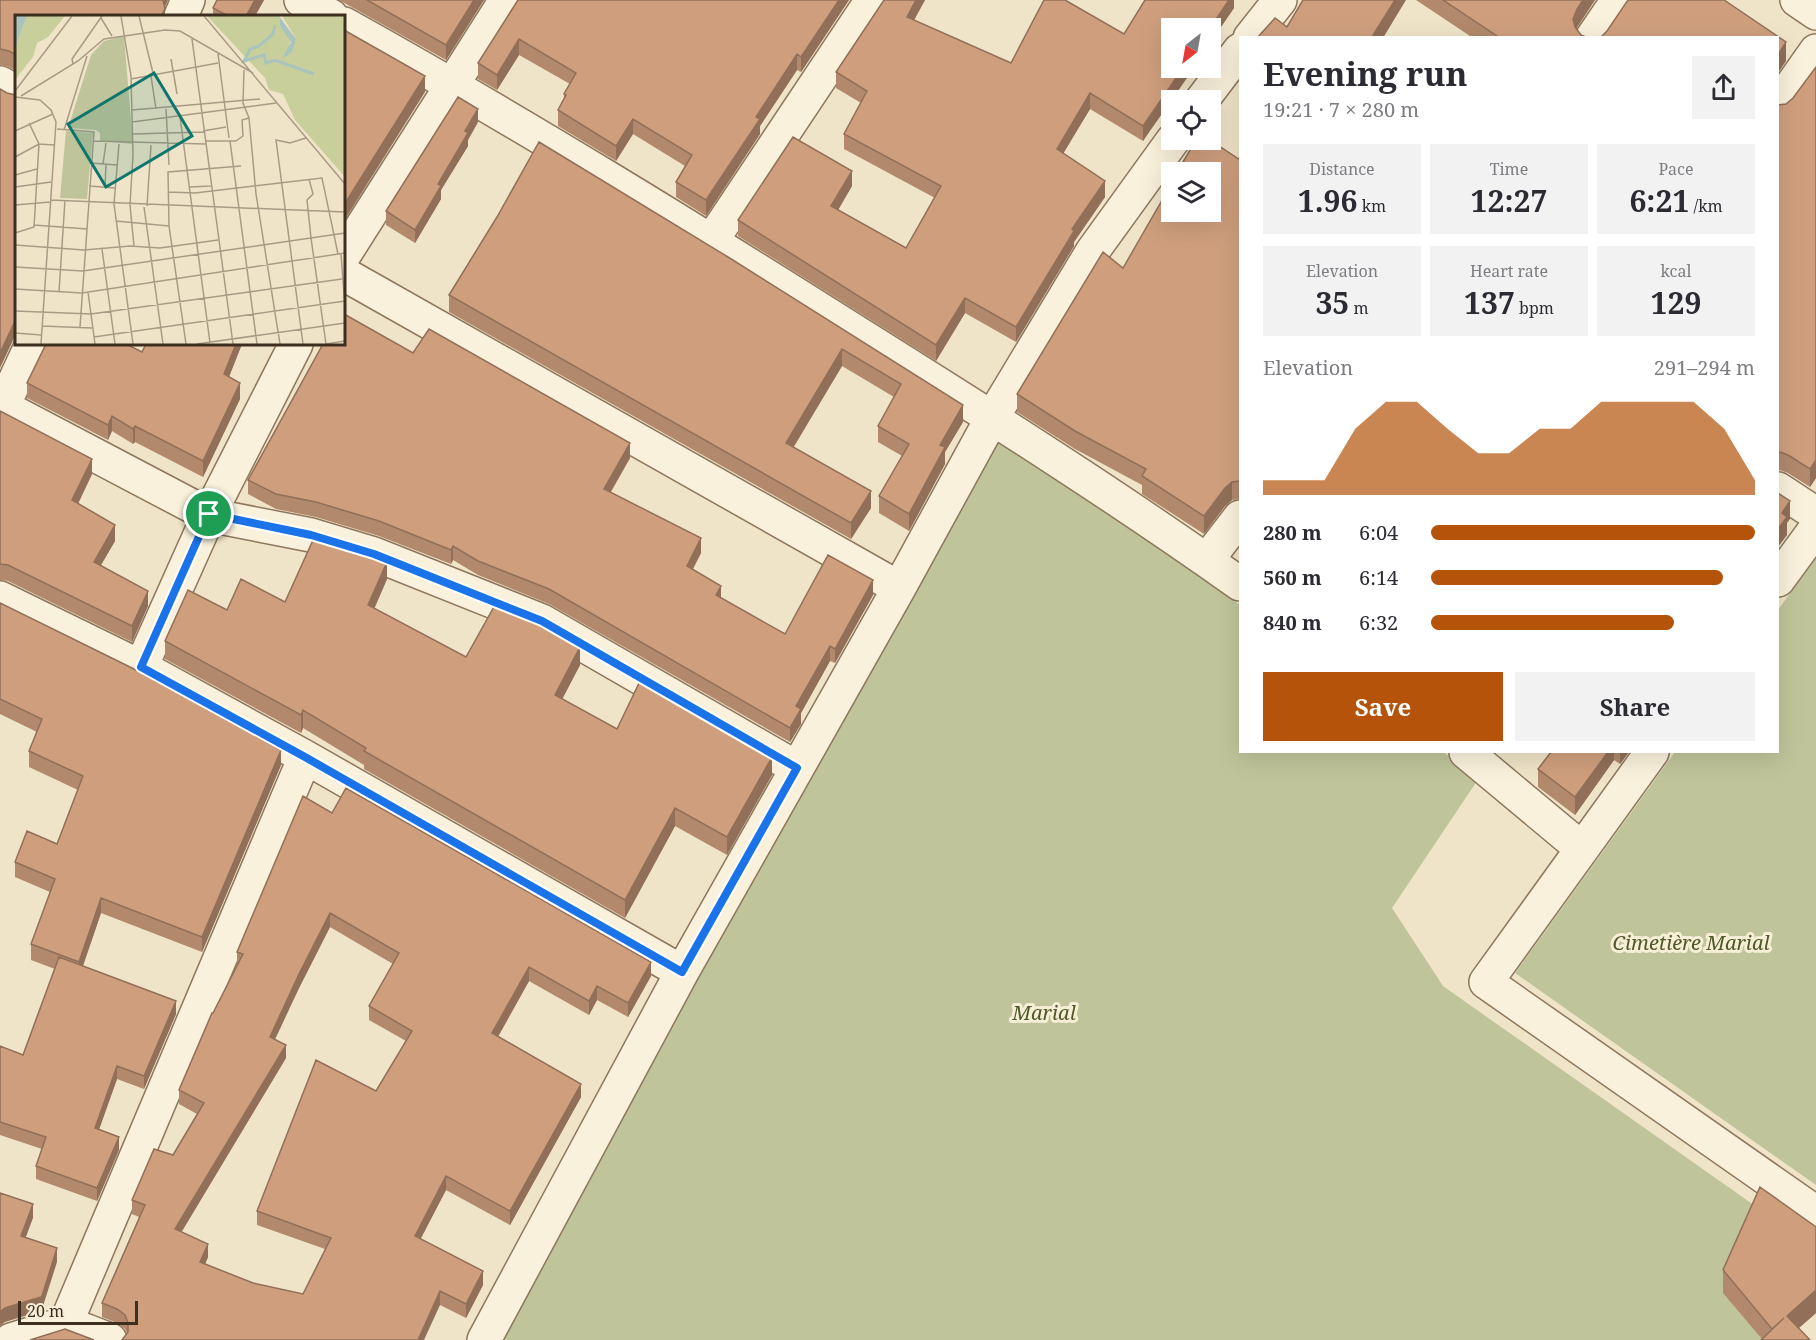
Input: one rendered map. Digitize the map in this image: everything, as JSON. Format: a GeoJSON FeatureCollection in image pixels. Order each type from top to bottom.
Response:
{"type":"FeatureCollection","features":[{"type":"Feature","properties":{"kind":"street"},"geometry":{"type":"LineString","coordinates":[[181,15],[188,0]]}},
{"type":"Feature","properties":{"kind":"street"},"geometry":{"type":"LineString","coordinates":[[301,0],[328,15]]}},
{"type":"Feature","properties":{"kind":"street"},"geometry":{"type":"LineString","coordinates":[[345,253],[506,0]]}},
{"type":"Feature","properties":{"kind":"street"},"geometry":{"type":"LineString","coordinates":[[712,240],[872,0]]}},
{"type":"Feature","properties":{"kind":"street"},"geometry":{"type":"LineString","coordinates":[[1252,36],[1280,0]]}},
{"type":"Feature","properties":{"kind":"street"},"geometry":{"type":"LineString","coordinates":[[1593,36],[1618,0]]}},
{"type":"Feature","properties":{"kind":"street"},"geometry":{"type":"LineString","coordinates":[[1797,0],[1816,13]]}},
{"type":"Feature","properties":{"kind":"street"},"geometry":{"type":"LineString","coordinates":[[345,25],[453,85],[712,240],[992,418],[1239,583]]}},
{"type":"Feature","properties":{"kind":"street"},"geometry":{"type":"LineString","coordinates":[[1210,90],[1239,51]]}},
{"type":"Feature","properties":{"kind":"street"},"geometry":{"type":"LineString","coordinates":[[1779,104],[1816,51]]}},
{"type":"Feature","properties":{"kind":"street"},"geometry":{"type":"LineString","coordinates":[[0,82],[15,91]]}},
{"type":"Feature","properties":{"kind":"street"},"geometry":{"type":"LineString","coordinates":[[484,1340],[682,972],[899,588],[992,418],[1092,252],[1166,150]]}},
{"type":"Feature","properties":{"kind":"street"},"geometry":{"type":"LineString","coordinates":[[345,275],[899,588]]}},
{"type":"Feature","properties":{"kind":"street"},"geometry":{"type":"LineString","coordinates":[[31,345],[1,405],[209,514],[311,535],[374,554],[542,621],[797,768]]}},
{"type":"Feature","properties":{"kind":"street"},"geometry":{"type":"LineString","coordinates":[[141,667],[209,514],[295,345]]}},
{"type":"Feature","properties":{"kind":"street"},"geometry":{"type":"LineString","coordinates":[[1779,490],[1816,514]]}},
{"type":"Feature","properties":{"kind":"street"},"geometry":{"type":"LineString","coordinates":[[1207,560],[1239,518]]}},
{"type":"Feature","properties":{"kind":"street"},"geometry":{"type":"LineString","coordinates":[[1779,579],[1816,528]]}},
{"type":"Feature","properties":{"kind":"street"},"geometry":{"type":"LineString","coordinates":[[0,598],[141,667],[305,757],[682,972]]}},
{"type":"Feature","properties":{"kind":"street"},"geometry":{"type":"LineString","coordinates":[[1467,753],[1581,848]]}},
{"type":"Feature","properties":{"kind":"street"},"geometry":{"type":"LineString","coordinates":[[1651,753],[1485,982],[1816,1213]]}},
{"type":"Feature","properties":{"kind":"street"},"geometry":{"type":"LineString","coordinates":[[66,1323],[305,757]]}},
{"type":"Feature","properties":{"kind":"street"},"geometry":{"type":"LineString","coordinates":[[0,1336],[11,1340],[66,1323],[110,1340]]}},
{"type":"Feature","properties":{"kind":"green space","name":"Marial"},"geometry":{"type":"Polygon","coordinates":[[[994,433],[1239,604],[1239,753],[1444,753],[1479,778],[1392,908],[1443,986],[1816,1249],[1816,1313],[1785,1340],[501,1340],[712,936],[994,433]]]}},
{"type":"Feature","properties":{"kind":"green space","name":"Cimetière Marial"},"geometry":{"type":"Polygon","coordinates":[[[1816,557],[1816,1185],[1515,973],[1674,753],[1779,753],[1779,609],[1816,557]]]}},
{"type":"Feature","properties":{"kind":"building"},"geometry":{"type":"Polygon","coordinates":[[[0,0],[163,0],[165,9],[162,15],[15,15],[15,54],[0,49],[0,0]]]}},
{"type":"Feature","properties":{"kind":"building"},"geometry":{"type":"Polygon","coordinates":[[[217,0],[255,0],[247,15],[226,15],[213,8],[217,0]]]}},
{"type":"Feature","properties":{"kind":"building"},"geometry":{"type":"Polygon","coordinates":[[[367,0],[474,0],[446,45],[367,0]]]}},
{"type":"Feature","properties":{"kind":"building"},"geometry":{"type":"Polygon","coordinates":[[[518,0],[839,0],[801,57],[797,54],[756,117],[760,119],[706,200],[676,182],[692,155],[633,119],[616,146],[558,110],[576,73],[519,39],[497,75],[478,63],[518,0]]]}},
{"type":"Feature","properties":{"kind":"building"},"geometry":{"type":"Polygon","coordinates":[[[884,0],[916,0],[907,17],[1011,63],[1044,0],[1065,0],[1124,34],[1145,0],[1229,0],[1217,18],[1161,18],[1161,78],[1176,78],[1168,90],[1161,90],[1161,100],[1143,126],[1090,93],[1057,149],[1105,181],[1072,229],[1074,231],[1016,327],[965,298],[936,345],[738,220],[793,137],[852,171],[831,206],[906,248],[941,186],[844,134],[867,91],[836,72],[884,0]]]}},
{"type":"Feature","properties":{"kind":"building"},"geometry":{"type":"Polygon","coordinates":[[[1303,0],[1395,0],[1374,36],[1259,36],[1275,18],[1287,27],[1303,0]]]}},
{"type":"Feature","properties":{"kind":"building"},"geometry":{"type":"Polygon","coordinates":[[[1443,0],[1583,0],[1573,19],[1575,27],[1583,36],[1497,36],[1443,0]]]}},
{"type":"Feature","properties":{"kind":"building"},"geometry":{"type":"Polygon","coordinates":[[[1628,0],[1724,0],[1777,36],[1602,36],[1628,0]]]}},
{"type":"Feature","properties":{"kind":"building"},"geometry":{"type":"Polygon","coordinates":[[[345,31],[425,76],[345,203],[345,31]]]}},
{"type":"Feature","properties":{"kind":"building"},"geometry":{"type":"Polygon","coordinates":[[[1779,37],[1786,42],[1779,53],[1779,37]]]}},
{"type":"Feature","properties":{"kind":"building"},"geometry":{"type":"Polygon","coordinates":[[[1816,67],[1816,460],[1810,469],[1788,455],[1779,452],[1779,105],[1786,104],[1816,67]]]}},
{"type":"Feature","properties":{"kind":"building"},"geometry":{"type":"Polygon","coordinates":[[[0,89],[15,95],[15,321],[0,353],[0,89]]]}},
{"type":"Feature","properties":{"kind":"building"},"geometry":{"type":"Polygon","coordinates":[[[458,97],[478,109],[465,131],[468,133],[438,184],[441,186],[415,230],[386,211],[458,97]]]}},
{"type":"Feature","properties":{"kind":"building"},"geometry":{"type":"Polygon","coordinates":[[[539,142],[728,257],[963,405],[940,445],[945,447],[909,514],[879,496],[909,444],[878,426],[901,384],[842,349],[786,443],[871,491],[851,523],[449,295],[497,217],[539,142]]]}},
{"type":"Feature","properties":{"kind":"building"},"geometry":{"type":"Polygon","coordinates":[[[1221,147],[1239,159],[1239,481],[1232,482],[1225,488],[1204,516],[1142,476],[1146,469],[1075,431],[1017,394],[1103,252],[1123,268],[1161,202],[1161,222],[1221,222],[1221,162],[1183,162],[1190,150],[1221,150],[1221,147]]]}},
{"type":"Feature","properties":{"kind":"building"},"geometry":{"type":"Polygon","coordinates":[[[345,315],[413,353],[429,329],[630,443],[604,489],[701,538],[687,566],[721,586],[716,595],[785,634],[828,555],[873,580],[835,649],[830,646],[796,706],[801,709],[790,728],[549,589],[478,561],[453,546],[451,550],[379,521],[316,502],[276,494],[248,480],[322,345],[345,345],[345,315]]]}},
{"type":"Feature","properties":{"kind":"building"},"geometry":{"type":"Polygon","coordinates":[[[46,345],[128,345],[142,352],[146,345],[236,345],[224,374],[240,383],[203,461],[135,426],[133,429],[112,416],[108,425],[27,383],[46,345]]]}},
{"type":"Feature","properties":{"kind":"building"},"geometry":{"type":"Polygon","coordinates":[[[0,411],[92,459],[72,500],[115,525],[94,562],[148,591],[132,626],[8,565],[0,564],[0,411]]]}},
{"type":"Feature","properties":{"kind":"building"},"geometry":{"type":"Polygon","coordinates":[[[1779,494],[1790,501],[1782,513],[1787,517],[1779,528],[1779,494]]]}},
{"type":"Feature","properties":{"kind":"building"},"geometry":{"type":"Polygon","coordinates":[[[314,538],[387,562],[368,605],[466,657],[495,605],[534,620],[580,647],[555,695],[617,729],[640,681],[772,757],[727,837],[675,808],[625,900],[364,751],[366,748],[303,710],[301,715],[165,641],[188,590],[227,610],[241,579],[285,602],[314,538]]]}},
{"type":"Feature","properties":{"kind":"building"},"geometry":{"type":"Polygon","coordinates":[[[0,603],[132,668],[281,750],[202,937],[101,898],[79,962],[31,944],[55,879],[15,862],[27,831],[57,844],[83,776],[29,751],[42,719],[0,699],[0,603]]]}},
{"type":"Feature","properties":{"kind":"building"},"geometry":{"type":"Polygon","coordinates":[[[1550,753],[1607,753],[1575,797],[1538,769],[1550,753]]]}},
{"type":"Feature","properties":{"kind":"building"},"geometry":{"type":"Polygon","coordinates":[[[346,788],[651,962],[628,1003],[597,986],[589,1001],[529,967],[492,1033],[581,1084],[510,1211],[446,1176],[415,1236],[483,1271],[466,1304],[440,1291],[418,1340],[122,1340],[128,1332],[125,1315],[102,1303],[145,1205],[132,1200],[154,1149],[173,1155],[204,1103],[179,1090],[212,1013],[243,954],[237,952],[303,796],[332,813],[346,788]],[[330,913],[270,1037],[286,1045],[175,1229],[208,1244],[200,1262],[253,1283],[303,1294],[331,1238],[257,1211],[316,1060],[376,1091],[412,1031],[369,1006],[399,953],[330,913]]]}},
{"type":"Feature","properties":{"kind":"building"},"geometry":{"type":"Polygon","coordinates":[[[59,957],[176,1001],[144,1076],[117,1066],[95,1128],[119,1137],[97,1188],[36,1166],[46,1137],[0,1122],[0,1046],[23,1055],[59,957]]]}},
{"type":"Feature","properties":{"kind":"building"},"geometry":{"type":"Polygon","coordinates":[[[1760,1187],[1816,1227],[1816,1290],[1787,1316],[1810,1340],[1761,1340],[1784,1318],[1772,1329],[1723,1270],[1760,1187]]]}},
{"type":"Feature","properties":{"kind":"building"},"geometry":{"type":"Polygon","coordinates":[[[0,1193],[33,1204],[21,1236],[57,1248],[42,1296],[44,1296],[5,1308],[0,1312],[0,1193]]]}},
{"type":"Feature","properties":{"kind":"building"},"geometry":{"type":"Polygon","coordinates":[[[65,1329],[94,1340],[30,1340],[65,1329]]]}},
{"type":"Feature","properties":{"kind":"route"},"geometry":{"type":"LineString","coordinates":[[209,514],[311,535],[374,554],[542,621],[797,768],[682,972],[305,757],[141,667],[209,514]]}}]}
